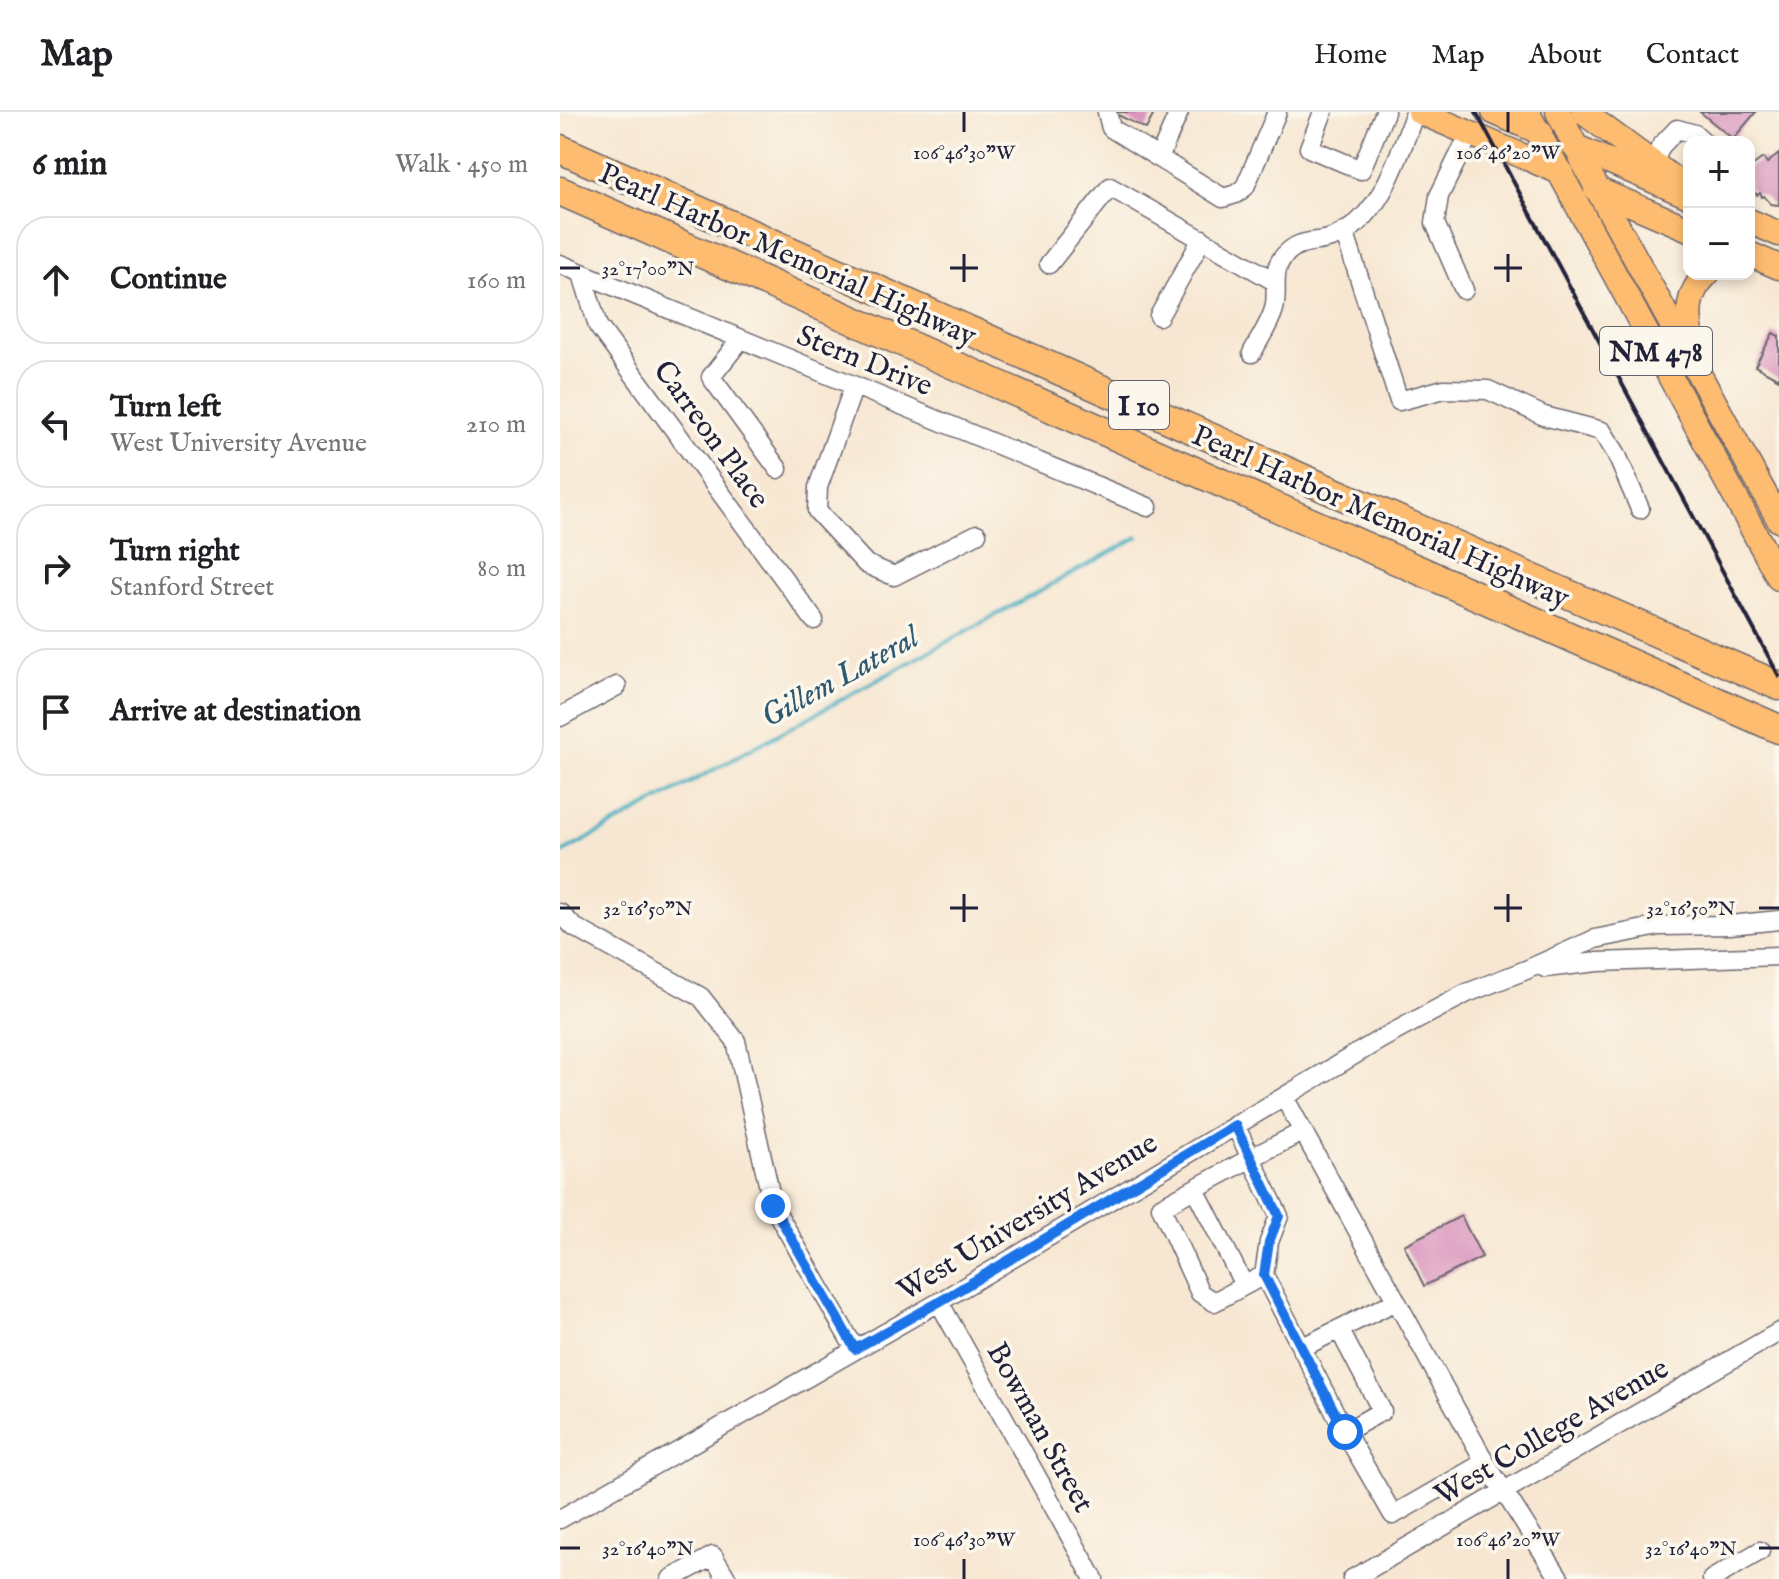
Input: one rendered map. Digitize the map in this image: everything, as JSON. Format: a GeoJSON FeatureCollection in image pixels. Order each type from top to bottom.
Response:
{"type":"FeatureCollection","features":[{"type":"Feature","properties":{"kind":"highway","name":"Pearl Harbor Memorial Highway"},"geometry":{"type":"LineString","coordinates":[[560,149],[1779,686]]}},
{"type":"Feature","properties":{"kind":"highway","name":"Pearl Harbor Memorial Highway"},"geometry":{"type":"LineString","coordinates":[[560,191],[1770,725]]}},
{"type":"Feature","properties":{"kind":"main road"},"geometry":{"type":"LineString","coordinates":[[1417,112],[1683,226]]}},
{"type":"Feature","properties":{"kind":"main road"},"geometry":{"type":"LineString","coordinates":[[1494,112],[1532,121],[1577,147],[1683,193]]}},
{"type":"Feature","properties":{"kind":"main road","name":"NM 478"},"geometry":{"type":"LineString","coordinates":[[1558,112],[1779,520]]}},
{"type":"Feature","properties":{"kind":"main road"},"geometry":{"type":"LineString","coordinates":[[1583,112],[1683,185]]}},
{"type":"Feature","properties":{"kind":"main road","name":"NM 478"},"geometry":{"type":"LineString","coordinates":[[1532,121],[1779,578]]}},
{"type":"Feature","properties":{"kind":"main road"},"geometry":{"type":"LineString","coordinates":[[1755,224],[1779,234]]}},
{"type":"Feature","properties":{"kind":"main road"},"geometry":{"type":"LineString","coordinates":[[1755,257],[1779,269]]}},
{"type":"Feature","properties":{"kind":"main road"},"geometry":{"type":"LineString","coordinates":[[1755,267],[1779,269]]}},
{"type":"Feature","properties":{"kind":"main road"},"geometry":{"type":"LineString","coordinates":[[1695,363],[1689,301],[1701,280]]}},
{"type":"Feature","properties":{"kind":"street"},"geometry":{"type":"LineString","coordinates":[[1107,112],[1111,128],[1223,198],[1245,187],[1277,112]]}},
{"type":"Feature","properties":{"kind":"street"},"geometry":{"type":"LineString","coordinates":[[1159,158],[1179,112]]}},
{"type":"Feature","properties":{"kind":"street"},"geometry":{"type":"LineString","coordinates":[[1323,112],[1309,148],[1361,170],[1385,112]]}},
{"type":"Feature","properties":{"kind":"street"},"geometry":{"type":"LineString","coordinates":[[1252,353],[1275,307],[1274,281],[1282,258],[1302,242],[1334,238],[1361,221],[1398,158],[1417,112]]}},
{"type":"Feature","properties":{"kind":"street"},"geometry":{"type":"LineString","coordinates":[[1653,164],[1661,146],[1677,129],[1697,136]]}},
{"type":"Feature","properties":{"kind":"street"},"geometry":{"type":"LineString","coordinates":[[1464,290],[1435,223],[1439,196],[1470,133]]}},
{"type":"Feature","properties":{"kind":"street"},"geometry":{"type":"LineString","coordinates":[[1049,264],[1110,187],[1274,281]]}},
{"type":"Feature","properties":{"kind":"street"},"geometry":{"type":"LineString","coordinates":[[1344,231],[1399,401],[1444,389],[1488,390],[1544,416],[1602,431],[1616,453],[1640,509]]}},
{"type":"Feature","properties":{"kind":"street"},"geometry":{"type":"LineString","coordinates":[[1159,316],[1202,239]]}},
{"type":"Feature","properties":{"kind":"street","name":"Stern Drive"},"geometry":{"type":"LineString","coordinates":[[560,264],[1148,507]]}},
{"type":"Feature","properties":{"kind":"street","name":"Carreon Place"},"geometry":{"type":"LineString","coordinates":[[582,274],[598,326],[814,620]]}},
{"type":"Feature","properties":{"kind":"street"},"geometry":{"type":"LineString","coordinates":[[741,339],[711,377],[778,469]]}},
{"type":"Feature","properties":{"kind":"street"},"geometry":{"type":"LineString","coordinates":[[854,386],[818,487],[817,511],[866,564],[894,576],[977,534]]}},
{"type":"Feature","properties":{"kind":"street"},"geometry":{"type":"LineString","coordinates":[[560,717],[617,686]]}},
{"type":"Feature","properties":{"kind":"street"},"geometry":{"type":"LineString","coordinates":[[560,913],[574,927],[701,997],[736,1041],[773,1206],[855,1349]]}},
{"type":"Feature","properties":{"kind":"street","name":"West University Avenue"},"geometry":{"type":"LineString","coordinates":[[560,1519],[939,1302],[1381,1039],[1467,993],[1595,939],[1659,926],[1730,925],[1779,920]]}},
{"type":"Feature","properties":{"kind":"street","name":"West University Avenue"},"geometry":{"type":"LineString","coordinates":[[1526,970],[1598,962],[1779,956]]}},
{"type":"Feature","properties":{"kind":"street"},"geometry":{"type":"LineString","coordinates":[[1284,1097],[1485,1462],[1560,1579]]}},
{"type":"Feature","properties":{"kind":"street"},"geometry":{"type":"LineString","coordinates":[[1235,1125],[1279,1216],[1269,1242],[1264,1275],[1345,1432],[1393,1515],[1485,1462]]}},
{"type":"Feature","properties":{"kind":"street"},"geometry":{"type":"LineString","coordinates":[[1264,1275],[1214,1302],[1200,1293],[1161,1207],[1302,1132]]}},
{"type":"Feature","properties":{"kind":"street"},"geometry":{"type":"LineString","coordinates":[[1195,1189],[1244,1285]]}},
{"type":"Feature","properties":{"kind":"street"},"geometry":{"type":"LineString","coordinates":[[1301,1348],[1396,1301]]}},
{"type":"Feature","properties":{"kind":"street","name":"Bowman Street"},"geometry":{"type":"LineString","coordinates":[[939,1302],[1094,1579]]}},
{"type":"Feature","properties":{"kind":"street"},"geometry":{"type":"LineString","coordinates":[[1339,1329],[1382,1411],[1345,1432]]}},
{"type":"Feature","properties":{"kind":"street","name":"West College Avenue"},"geometry":{"type":"LineString","coordinates":[[1352,1579],[1779,1332]]}},
{"type":"Feature","properties":{"kind":"street"},"geometry":{"type":"LineString","coordinates":[[1712,1579],[1760,1551]]}},
{"type":"Feature","properties":{"kind":"street"},"geometry":{"type":"LineString","coordinates":[[671,1579],[713,1556],[727,1579]]}},
{"type":"Feature","properties":{"kind":"building"},"geometry":{"type":"Polygon","coordinates":[[[1112,112],[1155,112],[1146,129],[1112,112]]]}},
{"type":"Feature","properties":{"kind":"building"},"geometry":{"type":"Polygon","coordinates":[[[1700,112],[1756,112],[1736,136],[1729,136],[1700,112]]]}},
{"type":"Feature","properties":{"kind":"building"},"geometry":{"type":"Polygon","coordinates":[[[1779,154],[1779,205],[1771,204],[1760,193],[1755,193],[1755,164],[1763,158],[1767,163],[1779,154]]]}},
{"type":"Feature","properties":{"kind":"building"},"geometry":{"type":"Polygon","coordinates":[[[1773,333],[1779,336],[1779,379],[1755,366],[1773,333]]]}},
{"type":"Feature","properties":{"kind":"building"},"geometry":{"type":"Polygon","coordinates":[[[1461,1216],[1482,1257],[1424,1286],[1404,1245],[1461,1216]]]}},
{"type":"Feature","properties":{"kind":"waterway","name":"Gillem Lateral"},"geometry":{"type":"LineString","coordinates":[[560,854],[1138,537]]}},
{"type":"Feature","properties":{"kind":"railway"},"geometry":{"type":"LineString","coordinates":[[1476,112],[1779,676]]}},
{"type":"Feature","properties":{"kind":"route"},"geometry":{"type":"LineString","coordinates":[[773,1206],[855,1349],[1235,1125],[1279,1216],[1269,1242],[1264,1275],[1345,1432]]}}]}
